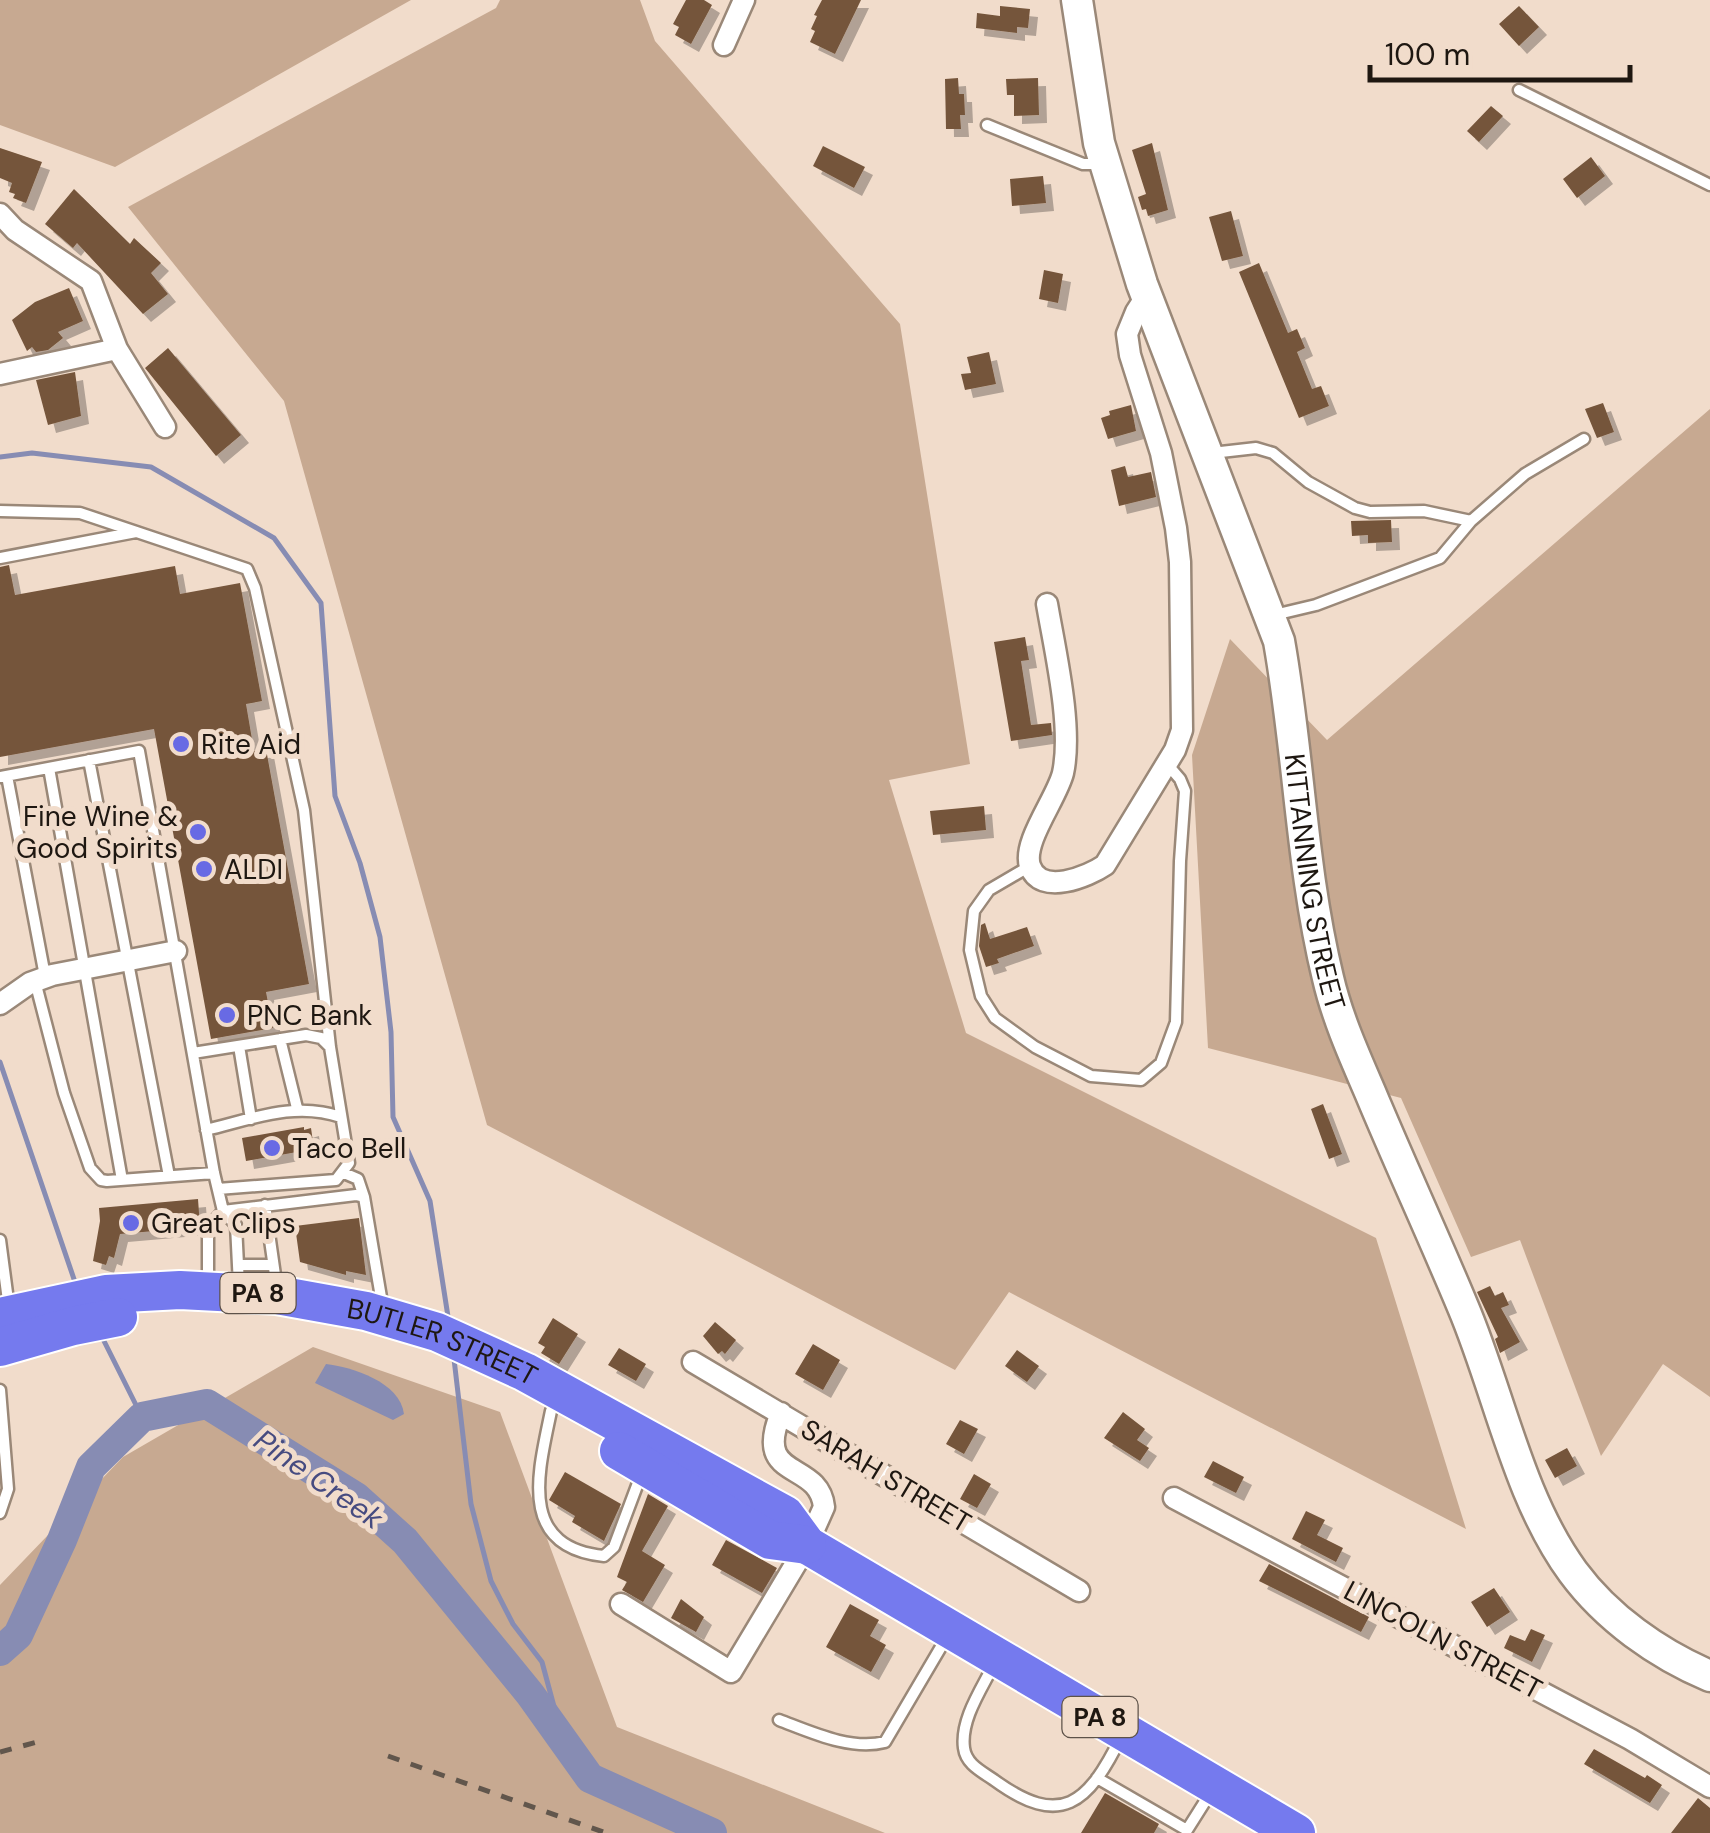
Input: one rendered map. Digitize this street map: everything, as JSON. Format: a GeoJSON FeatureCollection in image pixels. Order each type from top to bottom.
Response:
{"type":"FeatureCollection","features":[{"type":"Feature","properties":{"kind":"highway","name":"BUTLER STREET"},"geometry":{"type":"LineString","coordinates":[[15,1325],[229,1282],[275,1280],[401,1329],[496,1369],[784,1515],[806,1544],[1296,1833]]}},
{"type":"Feature","properties":{"kind":"highway","name":"BUTLER STREET"},"geometry":{"type":"LineString","coordinates":[[108,1306],[153,1312],[238,1312],[401,1329]]}},
{"type":"Feature","properties":{"kind":"highway","name":"BUTLER STREET"},"geometry":{"type":"LineString","coordinates":[[496,1369],[550,1412],[770,1540],[806,1544]]}},
{"type":"Feature","properties":{"kind":"street"},"geometry":{"type":"LineString","coordinates":[[724,45],[744,0]]}},
{"type":"Feature","properties":{"kind":"street","name":"KITTANNING STREET"},"geometry":{"type":"LineString","coordinates":[[1076,0],[1099,143],[1147,295],[1279,641],[1290,700],[1314,917],[1329,984],[1371,1095],[1463,1307],[1542,1521],[1574,1574],[1617,1617],[1650,1646],[1710,1676]]}},
{"type":"Feature","properties":{"kind":"street"},"geometry":{"type":"LineString","coordinates":[[0,214],[7,233],[92,281],[117,349],[166,427]]}},
{"type":"Feature","properties":{"kind":"street"},"geometry":{"type":"LineString","coordinates":[[1047,604],[1066,756],[1062,776],[1030,848],[1030,866],[1037,876],[1048,881],[1069,881],[1087,877],[1105,865],[1167,764],[1182,730],[1180,562],[1161,453],[1128,344],[1129,325],[1147,295]]}},
{"type":"Feature","properties":{"kind":"street"},"geometry":{"type":"LineString","coordinates":[[0,374],[117,349]]}},
{"type":"Feature","properties":{"kind":"street"},"geometry":{"type":"LineString","coordinates":[[2,996],[40,979],[176,951]]}},
{"type":"Feature","properties":{"kind":"street","name":"SARAH STREET"},"geometry":{"type":"LineString","coordinates":[[693,1362],[1079,1591]]}},
{"type":"Feature","properties":{"kind":"street"},"geometry":{"type":"LineString","coordinates":[[621,1604],[731,1672],[822,1516],[824,1501],[819,1488],[781,1464],[774,1454],[773,1437],[781,1413]]}},
{"type":"Feature","properties":{"kind":"street","name":"LINCOLN STREET"},"geometry":{"type":"LineString","coordinates":[[1174,1498],[1630,1740],[1710,1787]]}},
{"type":"Feature","properties":{"kind":"lane"},"geometry":{"type":"LineString","coordinates":[[1520,90],[1710,185]]}},
{"type":"Feature","properties":{"kind":"lane"},"geometry":{"type":"LineString","coordinates":[[988,124],[1083,164],[1106,164]]}},
{"type":"Feature","properties":{"kind":"lane"},"geometry":{"type":"LineString","coordinates":[[1270,616],[1316,605],[1440,558],[1471,521],[1525,474],[1584,439]]}},
{"type":"Feature","properties":{"kind":"lane"},"geometry":{"type":"LineString","coordinates":[[1209,454],[1256,448],[1272,453],[1308,482],[1355,508],[1370,512],[1424,511],[1471,521]]}},
{"type":"Feature","properties":{"kind":"lane"},"geometry":{"type":"LineString","coordinates":[[0,511],[80,513],[247,569],[255,588],[304,810],[330,1047],[348,1163],[336,1180],[218,1189]]}},
{"type":"Feature","properties":{"kind":"lane"},"geometry":{"type":"LineString","coordinates":[[0,558],[137,532]]}},
{"type":"Feature","properties":{"kind":"lane"},"geometry":{"type":"LineString","coordinates":[[214,1173],[101,1180],[90,1168],[64,1093],[4,777],[139,751],[214,1173],[224,1211],[236,1224],[229,1282]]}},
{"type":"Feature","properties":{"kind":"lane"},"geometry":{"type":"LineString","coordinates":[[89,760],[168,1176]]}},
{"type":"Feature","properties":{"kind":"lane"},"geometry":{"type":"LineString","coordinates":[[1030,866],[989,890],[974,911],[970,950],[981,996],[995,1018],[1034,1047],[1090,1076],[1141,1080],[1161,1063],[1176,1022],[1185,791],[1167,764]]}},
{"type":"Feature","properties":{"kind":"lane"},"geometry":{"type":"LineString","coordinates":[[49,768],[122,1180]]}},
{"type":"Feature","properties":{"kind":"lane"},"geometry":{"type":"LineString","coordinates":[[193,1053],[306,1035],[320,1038],[330,1047]]}},
{"type":"Feature","properties":{"kind":"lane"},"geometry":{"type":"LineString","coordinates":[[280,1039],[297,1108]]}},
{"type":"Feature","properties":{"kind":"lane"},"geometry":{"type":"LineString","coordinates":[[239,1046],[251,1119]]}},
{"type":"Feature","properties":{"kind":"lane"},"geometry":{"type":"LineString","coordinates":[[206,1130],[297,1108],[319,1110],[340,1118]]}},
{"type":"Feature","properties":{"kind":"lane"},"geometry":{"type":"LineString","coordinates":[[344,1173],[358,1179],[401,1329]]}},
{"type":"Feature","properties":{"kind":"lane"},"geometry":{"type":"LineString","coordinates":[[229,1282],[208,1228],[224,1211],[346,1194],[364,1197]]}},
{"type":"Feature","properties":{"kind":"lane"},"geometry":{"type":"LineString","coordinates":[[265,1205],[275,1280]]}},
{"type":"Feature","properties":{"kind":"lane"},"geometry":{"type":"LineString","coordinates":[[0,1240],[15,1325]]}},
{"type":"Feature","properties":{"kind":"lane"},"geometry":{"type":"LineString","coordinates":[[0,1390],[8,1490],[0,1513]]}},
{"type":"Feature","properties":{"kind":"lane"},"geometry":{"type":"LineString","coordinates":[[550,1412],[537,1486],[543,1517],[551,1532],[576,1548],[604,1556],[614,1547],[644,1466]]}},
{"type":"Feature","properties":{"kind":"lane"},"geometry":{"type":"LineString","coordinates":[[779,1720],[841,1741],[885,1742],[952,1630]]}},
{"type":"Feature","properties":{"kind":"lane"},"geometry":{"type":"LineString","coordinates":[[997,1657],[966,1724],[964,1746],[968,1761],[1006,1789],[1040,1806],[1060,1808],[1078,1799],[1097,1778],[1124,1732]]}},
{"type":"Feature","properties":{"kind":"lane"},"geometry":{"type":"LineString","coordinates":[[1097,1778],[1188,1832],[1215,1785]]}},
{"type":"Feature","properties":{"kind":"shaded area"},"geometry":{"type":"Polygon","coordinates":[[[0,0],[411,0],[115,167],[0,125],[0,0]]]}},
{"type":"Feature","properties":{"kind":"shaded area"},"geometry":{"type":"Polygon","coordinates":[[[500,0],[640,0],[655,41],[900,324],[970,764],[889,780],[966,1033],[1376,1238],[1466,1529],[1009,1292],[955,1370],[487,1125],[284,401],[128,207],[496,8],[500,0]]]}},
{"type":"Feature","properties":{"kind":"shaded area"},"geometry":{"type":"Polygon","coordinates":[[[1710,409],[1710,1397],[1663,1364],[1601,1456],[1520,1240],[1471,1257],[1401,1098],[1208,1048],[1192,755],[1230,639],[1327,740],[1710,409]]]}},
{"type":"Feature","properties":{"kind":"shaded area"},"geometry":{"type":"Polygon","coordinates":[[[313,1347],[500,1412],[617,1727],[885,1833],[0,1833],[0,1585],[123,1457],[313,1347]]]}},
{"type":"Feature","properties":{"kind":"water"},"geometry":{"type":"Polygon","coordinates":[[[326,1364],[361,1373],[384,1385],[401,1403],[404,1414],[393,1420],[315,1383],[326,1364]]]}},
{"type":"Feature","properties":{"kind":"building"},"geometry":{"type":"Polygon","coordinates":[[[686,0],[704,0],[712,5],[691,44],[675,35],[679,27],[673,24],[686,0]]]}},
{"type":"Feature","properties":{"kind":"building"},"geometry":{"type":"Polygon","coordinates":[[[822,0],[861,0],[835,54],[810,42],[815,31],[811,29],[817,16],[814,15],[822,0]]]}},
{"type":"Feature","properties":{"kind":"building"},"geometry":{"type":"Polygon","coordinates":[[[1000,6],[1030,9],[1028,28],[1017,27],[1017,33],[976,28],[977,13],[1000,16],[1000,6]]]}},
{"type":"Feature","properties":{"kind":"building"},"geometry":{"type":"Polygon","coordinates":[[[1519,6],[1539,27],[1519,46],[1499,24],[1519,6]]]}},
{"type":"Feature","properties":{"kind":"building"},"geometry":{"type":"Polygon","coordinates":[[[958,78],[965,115],[960,115],[961,129],[946,129],[945,79],[958,78]]]}},
{"type":"Feature","properties":{"kind":"building"},"geometry":{"type":"Polygon","coordinates":[[[1038,78],[1039,115],[1014,116],[1014,95],[1007,95],[1006,79],[1038,78]]]}},
{"type":"Feature","properties":{"kind":"building"},"geometry":{"type":"Polygon","coordinates":[[[1491,106],[1503,116],[1479,142],[1467,131],[1491,106]]]}},
{"type":"Feature","properties":{"kind":"building"},"geometry":{"type":"Polygon","coordinates":[[[1152,143],[1168,210],[1148,216],[1138,197],[1146,194],[1132,150],[1152,143]]]}},
{"type":"Feature","properties":{"kind":"building"},"geometry":{"type":"Polygon","coordinates":[[[823,146],[865,167],[854,188],[813,166],[823,146]]]}},
{"type":"Feature","properties":{"kind":"building"},"geometry":{"type":"Polygon","coordinates":[[[0,148],[42,162],[26,203],[13,198],[15,194],[9,192],[12,183],[0,178],[0,148]]]}},
{"type":"Feature","properties":{"kind":"building"},"geometry":{"type":"Polygon","coordinates":[[[1591,157],[1605,176],[1577,198],[1563,179],[1591,157]]]}},
{"type":"Feature","properties":{"kind":"building"},"geometry":{"type":"Polygon","coordinates":[[[1043,176],[1046,203],[1012,206],[1010,179],[1043,176]]]}},
{"type":"Feature","properties":{"kind":"building"},"geometry":{"type":"Polygon","coordinates":[[[74,189],[130,244],[134,238],[161,263],[151,273],[168,294],[143,314],[77,243],[73,248],[45,224],[74,189]]]}},
{"type":"Feature","properties":{"kind":"building"},"geometry":{"type":"Polygon","coordinates":[[[1231,211],[1243,256],[1222,261],[1209,217],[1231,211]]]}},
{"type":"Feature","properties":{"kind":"building"},"geometry":{"type":"Polygon","coordinates":[[[1259,263],[1288,333],[1297,329],[1305,348],[1297,352],[1312,389],[1321,386],[1329,406],[1299,418],[1239,272],[1259,263]]]}},
{"type":"Feature","properties":{"kind":"building"},"geometry":{"type":"Polygon","coordinates":[[[1044,270],[1063,274],[1058,303],[1039,299],[1044,270]]]}},
{"type":"Feature","properties":{"kind":"building"},"geometry":{"type":"Polygon","coordinates":[[[69,288],[83,321],[58,332],[63,338],[48,350],[36,352],[32,347],[27,351],[12,320],[35,302],[69,288]]]}},
{"type":"Feature","properties":{"kind":"building"},"geometry":{"type":"Polygon","coordinates":[[[168,348],[241,435],[216,456],[145,368],[168,348]]]}},
{"type":"Feature","properties":{"kind":"building"},"geometry":{"type":"Polygon","coordinates":[[[989,352],[996,384],[965,390],[961,374],[971,373],[967,357],[989,352]]]}},
{"type":"Feature","properties":{"kind":"building"},"geometry":{"type":"Polygon","coordinates":[[[75,372],[81,416],[48,425],[36,380],[75,372]]]}},
{"type":"Feature","properties":{"kind":"building"},"geometry":{"type":"Polygon","coordinates":[[[1603,403],[1614,432],[1597,438],[1585,409],[1603,403]]]}},
{"type":"Feature","properties":{"kind":"building"},"geometry":{"type":"Polygon","coordinates":[[[1131,405],[1136,431],[1108,439],[1101,418],[1110,415],[1109,411],[1131,405]]]}},
{"type":"Feature","properties":{"kind":"building"},"geometry":{"type":"Polygon","coordinates":[[[1125,466],[1128,477],[1151,472],[1156,497],[1119,506],[1111,470],[1125,466]]]}},
{"type":"Feature","properties":{"kind":"building"},"geometry":{"type":"Polygon","coordinates":[[[1391,520],[1392,542],[1368,543],[1368,535],[1352,536],[1351,521],[1391,520]]]}},
{"type":"Feature","properties":{"kind":"building"},"geometry":{"type":"Polygon","coordinates":[[[9,565],[15,595],[175,566],[180,594],[240,583],[262,701],[246,704],[254,751],[266,749],[309,984],[266,992],[273,1028],[211,1039],[154,729],[0,757],[0,567],[9,565]]]}},
{"type":"Feature","properties":{"kind":"building"},"geometry":{"type":"Polygon","coordinates":[[[1025,637],[1029,660],[1021,661],[1031,725],[1051,723],[1052,735],[1011,741],[994,642],[1025,637]]]}},
{"type":"Feature","properties":{"kind":"building"},"geometry":{"type":"Polygon","coordinates":[[[984,806],[986,830],[933,835],[930,811],[984,806]]]}},
{"type":"Feature","properties":{"kind":"building"},"geometry":{"type":"Polygon","coordinates":[[[985,923],[990,939],[1027,927],[1034,946],[986,967],[979,946],[981,925],[985,923]]]}},
{"type":"Feature","properties":{"kind":"building"},"geometry":{"type":"Polygon","coordinates":[[[1323,1104],[1342,1154],[1329,1159],[1311,1109],[1323,1104]]]}},
{"type":"Feature","properties":{"kind":"building"},"geometry":{"type":"Polygon","coordinates":[[[311,1128],[314,1149],[246,1161],[242,1138],[311,1128]]]}},
{"type":"Feature","properties":{"kind":"building"},"geometry":{"type":"Polygon","coordinates":[[[198,1199],[200,1227],[120,1234],[114,1258],[109,1256],[106,1265],[93,1261],[99,1208],[198,1199]]]}},
{"type":"Feature","properties":{"kind":"building"},"geometry":{"type":"Polygon","coordinates":[[[359,1218],[366,1275],[346,1271],[346,1275],[300,1262],[295,1226],[359,1218]]]}},
{"type":"Feature","properties":{"kind":"building"},"geometry":{"type":"Polygon","coordinates":[[[1490,1286],[1495,1296],[1503,1292],[1509,1305],[1501,1308],[1520,1342],[1500,1353],[1495,1339],[1498,1337],[1477,1292],[1490,1286]]]}},
{"type":"Feature","properties":{"kind":"building"},"geometry":{"type":"Polygon","coordinates":[[[553,1318],[578,1334],[559,1364],[541,1353],[545,1347],[538,1343],[553,1318]]]}},
{"type":"Feature","properties":{"kind":"building"},"geometry":{"type":"Polygon","coordinates":[[[715,1322],[736,1340],[725,1354],[718,1354],[703,1336],[715,1322]]]}},
{"type":"Feature","properties":{"kind":"building"},"geometry":{"type":"Polygon","coordinates":[[[813,1344],[840,1360],[823,1390],[795,1374],[813,1344]]]}},
{"type":"Feature","properties":{"kind":"building"},"geometry":{"type":"Polygon","coordinates":[[[619,1348],[646,1364],[636,1381],[608,1365],[619,1348]]]}},
{"type":"Feature","properties":{"kind":"building"},"geometry":{"type":"Polygon","coordinates":[[[1017,1350],[1039,1366],[1027,1382],[1005,1366],[1017,1350]]]}},
{"type":"Feature","properties":{"kind":"building"},"geometry":{"type":"Polygon","coordinates":[[[1123,1412],[1145,1429],[1137,1440],[1149,1448],[1140,1461],[1104,1438],[1123,1412]]]}},
{"type":"Feature","properties":{"kind":"building"},"geometry":{"type":"Polygon","coordinates":[[[960,1420],[978,1429],[964,1454],[946,1444],[960,1420]]]}},
{"type":"Feature","properties":{"kind":"building"},"geometry":{"type":"Polygon","coordinates":[[[1567,1448],[1577,1466],[1555,1478],[1545,1460],[1567,1448]]]}},
{"type":"Feature","properties":{"kind":"building"},"geometry":{"type":"Polygon","coordinates":[[[1213,1461],[1244,1477],[1236,1493],[1204,1477],[1213,1461]]]}},
{"type":"Feature","properties":{"kind":"building"},"geometry":{"type":"Polygon","coordinates":[[[565,1472],[621,1504],[604,1541],[572,1522],[575,1516],[549,1500],[565,1472]]]}},
{"type":"Feature","properties":{"kind":"building"},"geometry":{"type":"Polygon","coordinates":[[[974,1474],[991,1484],[977,1508],[960,1499],[974,1474]]]}},
{"type":"Feature","properties":{"kind":"building"},"geometry":{"type":"Polygon","coordinates":[[[648,1494],[668,1506],[642,1551],[665,1565],[643,1602],[622,1590],[627,1582],[617,1577],[648,1494]]]}},
{"type":"Feature","properties":{"kind":"building"},"geometry":{"type":"Polygon","coordinates":[[[1306,1511],[1325,1520],[1317,1535],[1343,1548],[1336,1562],[1292,1539],[1306,1511]]]}},
{"type":"Feature","properties":{"kind":"building"},"geometry":{"type":"Polygon","coordinates":[[[726,1540],[777,1568],[762,1593],[712,1565],[726,1540]]]}},
{"type":"Feature","properties":{"kind":"building"},"geometry":{"type":"Polygon","coordinates":[[[1269,1564],[1369,1617],[1361,1632],[1259,1581],[1269,1564]]]}},
{"type":"Feature","properties":{"kind":"building"},"geometry":{"type":"Polygon","coordinates":[[[1494,1588],[1510,1612],[1487,1627],[1471,1602],[1494,1588]]]}},
{"type":"Feature","properties":{"kind":"building"},"geometry":{"type":"Polygon","coordinates":[[[681,1599],[704,1617],[696,1632],[671,1618],[681,1599]]]}},
{"type":"Feature","properties":{"kind":"building"},"geometry":{"type":"Polygon","coordinates":[[[850,1604],[879,1620],[870,1636],[886,1645],[871,1672],[826,1647],[850,1604]]]}},
{"type":"Feature","properties":{"kind":"building"},"geometry":{"type":"Polygon","coordinates":[[[1531,1629],[1545,1635],[1532,1662],[1504,1648],[1510,1635],[1525,1641],[1531,1629]]]}},
{"type":"Feature","properties":{"kind":"building"},"geometry":{"type":"Polygon","coordinates":[[[1594,1749],[1662,1785],[1650,1803],[1584,1764],[1594,1749]]]}},
{"type":"Feature","properties":{"kind":"building"},"geometry":{"type":"Polygon","coordinates":[[[1105,1793],[1159,1824],[1154,1833],[1081,1833],[1105,1793]]]}},
{"type":"Feature","properties":{"kind":"building"},"geometry":{"type":"Polygon","coordinates":[[[1698,1798],[1710,1808],[1710,1833],[1671,1833],[1698,1798]]]}},
{"type":"Feature","properties":{"kind":"waterway"},"geometry":{"type":"LineString","coordinates":[[0,457],[32,453],[151,467],[274,538],[321,603],[335,796],[360,863],[380,937],[391,1032],[393,1117],[430,1201],[449,1323]]}},
{"type":"Feature","properties":{"kind":"waterway"},"geometry":{"type":"LineString","coordinates":[[0,1062],[76,1285]]}},
{"type":"Feature","properties":{"kind":"waterway"},"geometry":{"type":"LineString","coordinates":[[101,1335],[142,1417]]}},
{"type":"Feature","properties":{"kind":"waterway"},"geometry":{"type":"LineString","coordinates":[[454,1359],[471,1504],[491,1581],[513,1624],[542,1662],[563,1740]]}},
{"type":"Feature","properties":{"kind":"waterway","name":"Pine Creek"},"geometry":{"type":"LineString","coordinates":[[0,1651],[18,1635],[91,1467],[142,1417],[207,1404],[356,1497],[405,1541],[530,1694],[590,1778],[712,1833]]}},
{"type":"Feature","properties":{"kind":"railway"},"geometry":{"type":"LineString","coordinates":[[0,1752],[41,1741]]}},
{"type":"Feature","properties":{"kind":"railway"},"geometry":{"type":"LineString","coordinates":[[388,1756],[606,1833]]}},
{"type":"Feature","properties":{"kind":"place","name":"Rite Aid"},"geometry":{"type":"Point","coordinates":[181,744]}},
{"type":"Feature","properties":{"kind":"place","name":"Fine Wine & Good Spirits"},"geometry":{"type":"Point","coordinates":[198,832]}},
{"type":"Feature","properties":{"kind":"place","name":"ALDI"},"geometry":{"type":"Point","coordinates":[204,869]}},
{"type":"Feature","properties":{"kind":"place","name":"PNC Bank"},"geometry":{"type":"Point","coordinates":[227,1015]}},
{"type":"Feature","properties":{"kind":"place","name":"Taco Bell"},"geometry":{"type":"Point","coordinates":[272,1148]}},
{"type":"Feature","properties":{"kind":"place","name":"Great Clips"},"geometry":{"type":"Point","coordinates":[131,1223]}}]}
